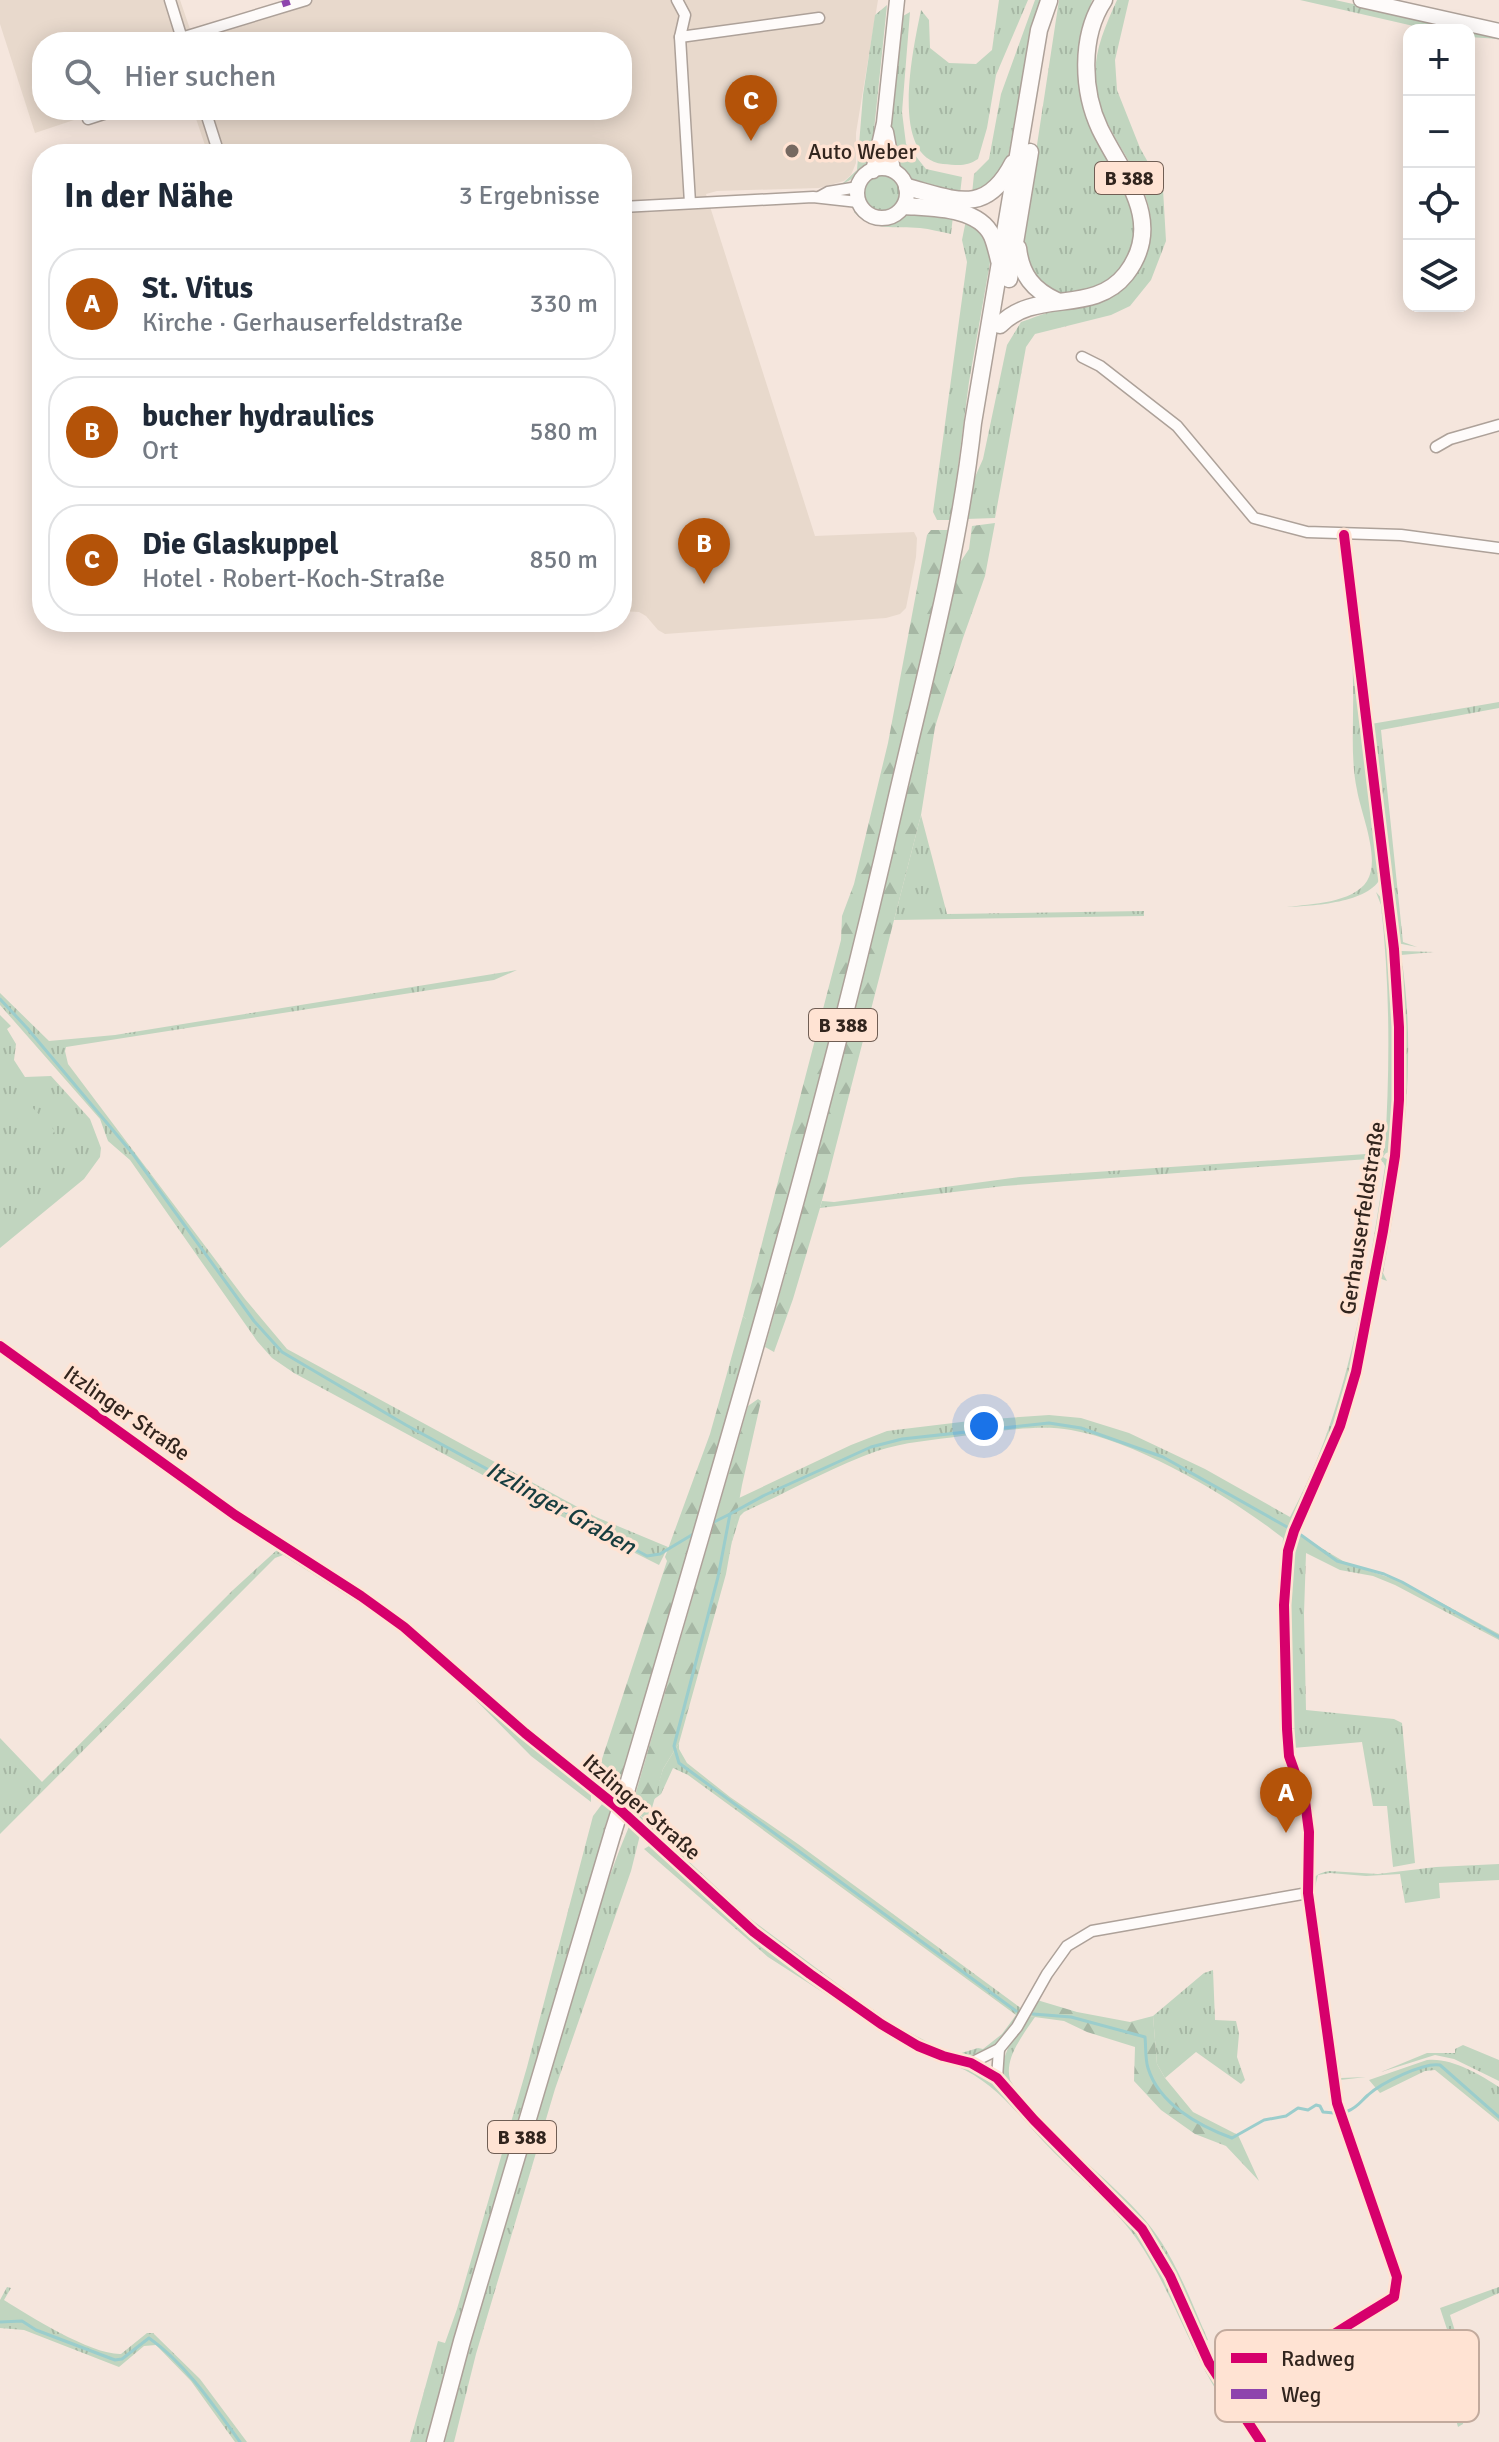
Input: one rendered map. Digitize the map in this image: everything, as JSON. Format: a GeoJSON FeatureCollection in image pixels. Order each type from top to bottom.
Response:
{"type":"FeatureCollection","features":[{"type":"Feature","properties":{"kind":"main road"},"geometry":{"type":"LineString","coordinates":[[873,171],[884,123],[897,0]]}},
{"type":"Feature","properties":{"kind":"main road"},"geometry":{"type":"LineString","coordinates":[[1361,0],[1499,31]]}},
{"type":"Feature","properties":{"kind":"main road","name":"B 388"},"geometry":{"type":"LineString","coordinates":[[435,2442],[462,2341],[717,1483],[838,1043],[954,541],[1039,30],[1049,1]]}},
{"type":"Feature","properties":{"kind":"main road","name":"B 388"},"geometry":{"type":"LineString","coordinates":[[968,467],[981,425],[1017,237],[1049,31],[1049,1]]}},
{"type":"Feature","properties":{"kind":"main road","name":"B 388"},"geometry":{"type":"LineString","coordinates":[[1000,325],[1020,309],[1057,301],[1080,301],[1109,289],[1120,281],[1134,261],[1142,226],[1137,197],[1100,129],[1090,99],[1086,70],[1087,52],[1099,3]]}},
{"type":"Feature","properties":{"kind":"main road"},"geometry":{"type":"LineString","coordinates":[[884,123],[893,170],[907,187],[905,206],[883,219],[868,214],[858,194],[865,175],[882,168],[893,170]]}},
{"type":"Feature","properties":{"kind":"main road","name":"B 388"},"geometry":{"type":"LineString","coordinates":[[907,187],[962,200],[983,198],[1002,184],[1019,151]]}},
{"type":"Feature","properties":{"kind":"main road"},"geometry":{"type":"LineString","coordinates":[[905,206],[967,214],[981,221],[992,236],[1000,264]]}},
{"type":"Feature","properties":{"kind":"main road","name":"B 388"},"geometry":{"type":"LineString","coordinates":[[1017,237],[1019,259],[1025,276],[1035,289],[1057,301]]}},
{"type":"Feature","properties":{"kind":"street"},"geometry":{"type":"LineString","coordinates":[[170,0],[180,32]]}},
{"type":"Feature","properties":{"kind":"street"},"geometry":{"type":"LineString","coordinates":[[204,32],[286,3],[306,0]]}},
{"type":"Feature","properties":{"kind":"street"},"geometry":{"type":"LineString","coordinates":[[677,0],[685,15],[680,37],[690,203]]}},
{"type":"Feature","properties":{"kind":"street"},"geometry":{"type":"LineString","coordinates":[[680,37],[819,18]]}},
{"type":"Feature","properties":{"kind":"street"},"geometry":{"type":"LineString","coordinates":[[208,120],[216,144]]}},
{"type":"Feature","properties":{"kind":"street"},"geometry":{"type":"LineString","coordinates":[[632,206],[819,197],[828,200],[858,194]]}},
{"type":"Feature","properties":{"kind":"street"},"geometry":{"type":"LineString","coordinates":[[1082,357],[1100,366],[1177,426],[1254,518],[1291,529],[1344,535],[1401,535],[1499,548]]}},
{"type":"Feature","properties":{"kind":"street"},"geometry":{"type":"LineString","coordinates":[[1436,447],[1450,439],[1499,425]]}},
{"type":"Feature","properties":{"kind":"street","name":"Gerhauserfeldstraße"},"geometry":{"type":"LineString","coordinates":[[1343,2330],[1394,2297],[1397,2277],[1337,2103],[1308,1893],[1311,1865],[1305,1801],[1289,1756],[1284,1605],[1286,1565],[1294,1531],[1340,1426],[1356,1372],[1395,1156],[1399,1085],[1394,949],[1344,535]]}},
{"type":"Feature","properties":{"kind":"street","name":"Itzlinger Straße"},"geometry":{"type":"LineString","coordinates":[[0,1346],[235,1515],[404,1627],[545,1750],[616,1806],[728,1910],[790,1960],[918,2046],[971,2063],[997,2078],[1034,2120],[1142,2229],[1170,2276],[1215,2372]]}},
{"type":"Feature","properties":{"kind":"street"},"geometry":{"type":"LineString","coordinates":[[971,2063],[999,2049],[1017,2027],[1067,1946],[1092,1931],[1308,1893]]}},
{"type":"Feature","properties":{"kind":"street"},"geometry":{"type":"LineString","coordinates":[[997,2078],[999,2049]]}},
{"type":"Feature","properties":{"kind":"street","name":"Itzlinger Straße"},"geometry":{"type":"LineString","coordinates":[[1249,2422],[1261,2442]]}},
{"type":"Feature","properties":{"kind":"shaded area"},"geometry":{"type":"Polygon","coordinates":[[[0,0],[180,0],[190,29],[289,0],[878,0],[856,133],[856,163],[851,175],[844,181],[819,188],[717,191],[706,194],[815,536],[914,532],[917,538],[916,557],[906,608],[900,614],[886,618],[665,634],[646,616],[632,612],[632,144],[205,144],[196,120],[632,120],[632,32],[32,32],[32,120],[74,120],[35,133],[0,24],[0,0]]]}},
{"type":"Feature","properties":{"kind":"green space"},"geometry":{"type":"Polygon","coordinates":[[[999,0],[1028,0],[996,75],[978,159],[966,164],[943,164],[926,157],[915,142],[910,122],[910,73],[921,10],[929,20],[930,48],[949,63],[976,64],[992,50],[999,0]]]}},
{"type":"Feature","properties":{"kind":"green space"},"geometry":{"type":"Polygon","coordinates":[[[1035,0],[1042,0],[1006,166],[997,182],[972,194],[974,174],[989,159],[1001,94],[1035,0]]]}},
{"type":"Feature","properties":{"kind":"green space"},"geometry":{"type":"Polygon","coordinates":[[[1059,0],[1092,0],[1082,52],[1082,87],[1117,161],[1134,214],[1131,249],[1124,264],[1101,286],[1072,294],[1057,292],[1044,285],[1032,272],[1023,237],[1059,0]]]}},
{"type":"Feature","properties":{"kind":"green space"},"geometry":{"type":"Polygon","coordinates":[[[1117,0],[1129,0],[1115,60],[1117,90],[1140,148],[1163,189],[1166,241],[1151,280],[1130,306],[1111,315],[1035,334],[1026,347],[995,518],[966,519],[975,477],[983,459],[1007,345],[1021,322],[1047,313],[1093,304],[1114,295],[1136,272],[1150,238],[1150,215],[1145,194],[1111,131],[1096,87],[1097,53],[1117,0]]]}},
{"type":"Feature","properties":{"kind":"green space"},"geometry":{"type":"Polygon","coordinates":[[[1300,0],[1335,0],[1444,24],[1405,24],[1300,0]]]}},
{"type":"Feature","properties":{"kind":"green space"},"geometry":{"type":"Polygon","coordinates":[[[887,5],[871,159],[849,181],[837,186],[828,188],[843,183],[857,170],[863,95],[875,15],[887,5]]]}},
{"type":"Feature","properties":{"kind":"green space"},"geometry":{"type":"Polygon","coordinates":[[[910,12],[902,112],[906,144],[926,169],[962,177],[960,194],[915,184],[899,163],[892,141],[891,112],[903,16],[910,12]]]}},
{"type":"Feature","properties":{"kind":"green space"},"geometry":{"type":"Polygon","coordinates":[[[1475,31],[1499,36],[1499,39],[1475,37],[1475,31]]]}},
{"type":"Feature","properties":{"kind":"green space"},"geometry":{"type":"Polygon","coordinates":[[[883,174],[896,180],[902,193],[896,206],[883,212],[870,206],[864,193],[870,180],[883,174]]]}},
{"type":"Feature","properties":{"kind":"green space"},"geometry":{"type":"Polygon","coordinates":[[[856,209],[871,223],[880,224],[891,222],[908,212],[953,216],[951,234],[868,223],[854,212],[856,209]]]}},
{"type":"Feature","properties":{"kind":"green space"},"geometry":{"type":"Polygon","coordinates":[[[966,220],[983,236],[991,257],[969,382],[951,520],[937,520],[933,512],[967,262],[962,240],[966,220]]]}},
{"type":"Feature","properties":{"kind":"green space"},"geometry":{"type":"Polygon","coordinates":[[[995,523],[985,576],[935,727],[921,815],[820,1208],[774,1352],[765,1347],[867,958],[957,567],[969,549],[972,526],[995,523]]]}},
{"type":"Feature","properties":{"kind":"green space"},"geometry":{"type":"Polygon","coordinates":[[[931,530],[950,530],[861,927],[758,1319],[746,1319],[743,1316],[841,940],[842,916],[854,884],[888,743],[927,535],[931,530]]]}},
{"type":"Feature","properties":{"kind":"green space"},"geometry":{"type":"Polygon","coordinates":[[[1346,575],[1381,877],[1375,886],[1353,898],[1325,904],[1287,907],[1331,901],[1352,894],[1361,888],[1371,872],[1369,836],[1354,765],[1352,658],[1346,575]]]}},
{"type":"Feature","properties":{"kind":"green space"},"geometry":{"type":"Polygon","coordinates":[[[1499,702],[1499,708],[1381,730],[1403,942],[1417,947],[1397,943],[1371,724],[1499,702]]]}},
{"type":"Feature","properties":{"kind":"green space"},"geometry":{"type":"Polygon","coordinates":[[[921,815],[947,914],[1144,911],[1144,916],[894,920],[921,815]]]}},
{"type":"Feature","properties":{"kind":"green space"},"geometry":{"type":"Polygon","coordinates":[[[1376,892],[1383,900],[1392,994],[1392,1120],[1390,1152],[1383,1157],[1390,1161],[1350,1379],[1339,1416],[1291,1526],[1281,1569],[1283,1538],[1237,1505],[1154,1458],[1097,1436],[1058,1428],[1030,1428],[898,1445],[860,1457],[744,1512],[731,1545],[739,1498],[851,1445],[887,1431],[1049,1415],[1081,1418],[1129,1433],[1205,1469],[1290,1517],[1327,1434],[1341,1390],[1371,1256],[1385,1166],[1383,1162],[1368,1159],[1004,1186],[820,1208],[822,1201],[834,1202],[1020,1177],[1381,1153],[1385,1148],[1388,1026],[1384,935],[1381,905],[1376,892]]]}},
{"type":"Feature","properties":{"kind":"green space"},"geometry":{"type":"Polygon","coordinates":[[[1434,952],[1401,955],[1406,995],[1408,1074],[1402,1154],[1383,1273],[1387,1281],[1379,1278],[1396,1182],[1404,1101],[1399,953],[1434,952]]]}},
{"type":"Feature","properties":{"kind":"green space"},"geometry":{"type":"Polygon","coordinates":[[[517,970],[494,980],[66,1047],[65,1051],[68,1064],[245,1299],[287,1349],[596,1517],[668,1547],[659,1565],[529,1500],[294,1373],[272,1358],[130,1160],[108,1141],[100,1119],[0,1005],[0,993],[49,1041],[115,1035],[517,970]]]}},
{"type":"Feature","properties":{"kind":"green space"},"geometry":{"type":"Polygon","coordinates":[[[0,1015],[11,1026],[7,1029],[16,1044],[14,1060],[25,1077],[51,1076],[90,1119],[101,1148],[100,1157],[84,1179],[0,1248],[0,1015]]]}},
{"type":"Feature","properties":{"kind":"green space"},"geometry":{"type":"Polygon","coordinates":[[[30,1105],[55,1131],[42,1144],[17,1118],[30,1105]]]}},
{"type":"Feature","properties":{"kind":"green space"},"geometry":{"type":"Polygon","coordinates":[[[743,1316],[758,1319],[733,1406],[719,1402],[743,1316]]]}},
{"type":"Feature","properties":{"kind":"green space"},"geometry":{"type":"Polygon","coordinates":[[[758,1399],[761,1401],[726,1574],[679,1743],[663,1769],[648,1822],[632,1808],[634,1799],[748,1406],[758,1399]]]}},
{"type":"Feature","properties":{"kind":"green space"},"geometry":{"type":"Polygon","coordinates":[[[719,1402],[733,1406],[622,1782],[619,1782],[615,1796],[598,1783],[602,1759],[667,1561],[665,1557],[719,1402]]]}},
{"type":"Feature","properties":{"kind":"green space"},"geometry":{"type":"Polygon","coordinates":[[[1298,1534],[1348,1564],[1403,1582],[1499,1634],[1499,1640],[1395,1585],[1373,1576],[1340,1570],[1306,1553],[1306,1710],[1394,1719],[1402,1723],[1415,1863],[1393,1867],[1387,1806],[1373,1806],[1362,1742],[1293,1748],[1288,1588],[1298,1534]]]}},
{"type":"Feature","properties":{"kind":"green space"},"geometry":{"type":"Polygon","coordinates":[[[278,1549],[388,1620],[591,1792],[591,1802],[531,1756],[447,1671],[385,1620],[283,1555],[275,1558],[0,1834],[0,1738],[42,1782],[233,1590],[278,1549]]]}},
{"type":"Feature","properties":{"kind":"green space"},"geometry":{"type":"Polygon","coordinates":[[[679,1743],[687,1763],[730,1797],[1022,2009],[1023,2012],[1000,2041],[986,2052],[968,2057],[948,2054],[921,2042],[827,1983],[755,1929],[713,1892],[647,1829],[632,1813],[632,1808],[748,1917],[897,2026],[941,2049],[958,2054],[983,2049],[1002,2034],[1016,2015],[688,1775],[673,1768],[661,1794],[653,1800],[663,1769],[679,1743]]]}},
{"type":"Feature","properties":{"kind":"green space"},"geometry":{"type":"Polygon","coordinates":[[[602,1804],[611,1809],[605,1827],[608,1830],[429,2442],[410,2442],[438,2341],[445,2343],[457,2309],[527,2067],[593,1816],[602,1804]]]}},
{"type":"Feature","properties":{"kind":"green space"},"geometry":{"type":"Polygon","coordinates":[[[630,1824],[640,1835],[631,1871],[555,2089],[476,2354],[454,2442],[444,2442],[587,1947],[630,1824]]]}},
{"type":"Feature","properties":{"kind":"green space"},"geometry":{"type":"Polygon","coordinates":[[[649,1846],[659,1850],[788,1962],[951,2062],[949,2065],[914,2051],[768,1957],[644,1849],[649,1846]]]}},
{"type":"Feature","properties":{"kind":"green space"},"geometry":{"type":"Polygon","coordinates":[[[1499,1864],[1499,1880],[1439,1883],[1440,1898],[1405,1903],[1400,1874],[1318,1875],[1329,1871],[1378,1874],[1499,1864]]]}},
{"type":"Feature","properties":{"kind":"green space"},"geometry":{"type":"Polygon","coordinates":[[[1318,1875],[1314,1891],[1315,1906],[1341,2078],[1366,2077],[1340,2080],[1313,1906],[1313,1879],[1318,1875]]]}},
{"type":"Feature","properties":{"kind":"green space"},"geometry":{"type":"Polygon","coordinates":[[[1213,1970],[1215,2020],[1236,2021],[1239,2034],[1237,2057],[1245,2080],[1241,2084],[1196,2052],[1165,2078],[1157,2064],[1153,2016],[1204,1973],[1213,1970]]]}},
{"type":"Feature","properties":{"kind":"green space"},"geometry":{"type":"Polygon","coordinates":[[[1037,2000],[1077,2012],[1130,2022],[1153,2016],[1157,2064],[1165,2078],[1193,2112],[1238,2135],[1259,2181],[1226,2146],[1195,2134],[1161,2110],[1134,2081],[1135,2047],[1087,2032],[1064,2021],[1027,2016],[1037,2000]]]}},
{"type":"Feature","properties":{"kind":"green space"},"geometry":{"type":"Polygon","coordinates":[[[1027,2016],[1035,2017],[1012,2055],[1010,2080],[1039,2117],[1130,2204],[1156,2234],[1174,2263],[1208,2340],[1203,2342],[1156,2245],[1002,2079],[1006,2054],[1027,2016]]]}},
{"type":"Feature","properties":{"kind":"green space"},"geometry":{"type":"Polygon","coordinates":[[[1463,2045],[1499,2060],[1499,2081],[1454,2059],[1435,2055],[1381,2072],[1427,2053],[1455,2053],[1455,2049],[1463,2045]]]}},
{"type":"Feature","properties":{"kind":"green space"},"geometry":{"type":"Polygon","coordinates":[[[1427,2060],[1455,2064],[1499,2087],[1499,2122],[1435,2070],[1425,2071],[1380,2093],[1369,2080],[1427,2060]]]}},
{"type":"Feature","properties":{"kind":"green space"},"geometry":{"type":"Polygon","coordinates":[[[963,2065],[999,2086],[1119,2208],[1150,2246],[1215,2369],[1215,2387],[1161,2280],[1136,2238],[1115,2212],[1003,2098],[981,2080],[956,2066],[963,2065]]]}},
{"type":"Feature","properties":{"kind":"green space"},"geometry":{"type":"Polygon","coordinates":[[[7,2287],[11,2288],[4,2300],[61,2333],[109,2353],[121,2354],[147,2333],[153,2333],[200,2379],[247,2442],[235,2442],[191,2381],[156,2345],[144,2346],[119,2367],[24,2330],[0,2328],[0,2300],[7,2287]]]}},
{"type":"Feature","properties":{"kind":"green space"},"geometry":{"type":"Polygon","coordinates":[[[1499,2287],[1499,2293],[1450,2315],[1455,2330],[1447,2330],[1440,2308],[1499,2287]]]}},
{"type":"Feature","properties":{"kind":"waterway","name":"Itzlinger Graben"},"geometry":{"type":"LineString","coordinates":[[0,999],[133,1154],[254,1321],[282,1352],[406,1425],[647,1556],[660,1554],[695,1533]]}},
{"type":"Feature","properties":{"kind":"waterway"},"geometry":{"type":"LineString","coordinates":[[730,1514],[871,1447],[902,1439],[1049,1423],[1081,1428],[1163,1457],[1287,1527]]}},
{"type":"Feature","properties":{"kind":"waterway","name":"Itzlinger Graben"},"geometry":{"type":"LineString","coordinates":[[712,1523],[730,1514],[718,1577],[674,1746],[679,1763],[1016,2011]]}},
{"type":"Feature","properties":{"kind":"waterway"},"geometry":{"type":"LineString","coordinates":[[1301,1535],[1337,1561],[1402,1582],[1499,1637]]}},
{"type":"Feature","properties":{"kind":"waterway","name":"Itzlinger Graben"},"geometry":{"type":"LineString","coordinates":[[1033,2014],[1071,2017],[1145,2037],[1148,2068],[1161,2092],[1194,2120],[1232,2138],[1264,2120],[1286,2116],[1298,2108],[1308,2110],[1316,2105],[1323,2112],[1334,2113]]}},
{"type":"Feature","properties":{"kind":"waterway","name":"Itzlinger Graben"},"geometry":{"type":"LineString","coordinates":[[1348,2111],[1392,2079],[1424,2067],[1440,2065],[1499,2117]]}},
{"type":"Feature","properties":{"kind":"waterway"},"geometry":{"type":"LineString","coordinates":[[0,2322],[22,2321],[36,2330],[115,2360],[122,2359],[149,2338],[187,2373],[240,2442]]}},
{"type":"Feature","properties":{"kind":"marked path"},"geometry":{"type":"LineString","coordinates":[[285,0],[287,6]]}},
{"type":"Feature","properties":{"kind":"cycle path"},"geometry":{"type":"LineString","coordinates":[[1340,2330],[1394,2297],[1397,2277],[1337,2103],[1308,1893],[1309,1832],[1305,1801],[1289,1756],[1284,1605],[1288,1551],[1294,1531],[1340,1426],[1356,1372],[1395,1156],[1399,1100],[1399,1027],[1394,949],[1344,535]]}},
{"type":"Feature","properties":{"kind":"cycle path"},"geometry":{"type":"LineString","coordinates":[[0,1346],[235,1515],[404,1627],[525,1733],[616,1806],[754,1932],[810,1974],[918,2046],[971,2063],[997,2078],[1034,2120],[1142,2229],[1170,2276],[1215,2372]]}},
{"type":"Feature","properties":{"kind":"cycle path"},"geometry":{"type":"LineString","coordinates":[[1248,2422],[1261,2442]]}},
{"type":"Feature","properties":{"kind":"place","name":"Die Glaskuppel"},"geometry":{"type":"Point","coordinates":[751,141]}},
{"type":"Feature","properties":{"kind":"place","name":"Auto Weber"},"geometry":{"type":"Point","coordinates":[792,151]}},
{"type":"Feature","properties":{"kind":"place","name":"bucher hydraulics"},"geometry":{"type":"Point","coordinates":[704,584]}},
{"type":"Feature","properties":{"kind":"place","name":"St. Vitus"},"geometry":{"type":"Point","coordinates":[1286,1833]}}]}
